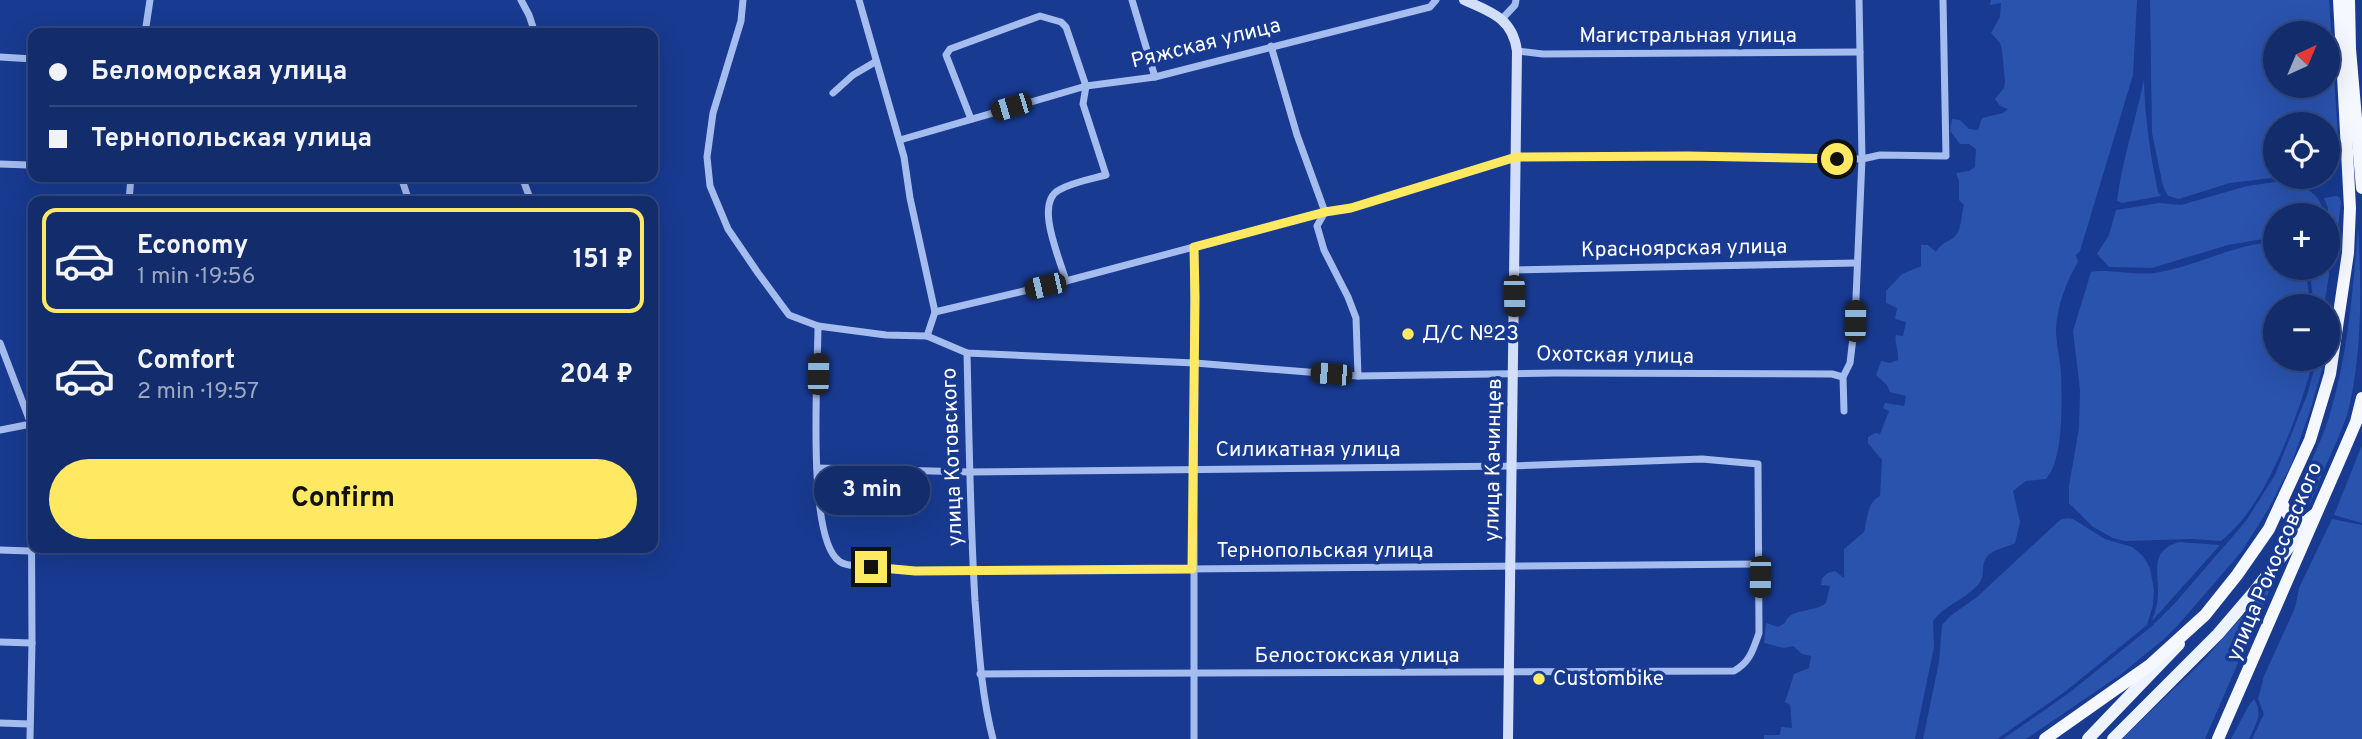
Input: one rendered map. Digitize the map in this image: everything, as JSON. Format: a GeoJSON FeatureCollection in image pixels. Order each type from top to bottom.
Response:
{"type":"FeatureCollection","features":[{"type":"Feature","properties":{"kind":"highway","name":"улица Рокоссовского"},"geometry":{"type":"LineString","coordinates":[[2045,739],[2150,665],[2204,615],[2237,575],[2269,529],[2310,440],[2323,402],[2334,351],[2348,253],[2350,208],[2339,0]]}},
{"type":"Feature","properties":{"kind":"highway"},"geometry":{"type":"LineString","coordinates":[[2348,0],[2362,188]]}},
{"type":"Feature","properties":{"kind":"highway","name":"улица Рокоссовского"},"geometry":{"type":"LineString","coordinates":[[2218,739],[2356,422],[2362,398]]}},
{"type":"Feature","properties":{"kind":"highway"},"geometry":{"type":"LineString","coordinates":[[2282,503],[2295,521],[2313,516]]}},
{"type":"Feature","properties":{"kind":"main road"},"geometry":{"type":"LineString","coordinates":[[1464,0],[1502,19]]}},
{"type":"Feature","properties":{"kind":"main road","name":"улица Качинцев"},"geometry":{"type":"LineString","coordinates":[[1502,19],[1510,26],[1516,39],[1517,51],[1508,739]]}},
{"type":"Feature","properties":{"kind":"main road"},"geometry":{"type":"LineString","coordinates":[[2113,739],[2218,634],[2254,593],[2313,516]]}},
{"type":"Feature","properties":{"kind":"main road"},"geometry":{"type":"LineString","coordinates":[[2088,739],[2155,671],[2204,615]]}},
{"type":"Feature","properties":{"kind":"street"},"geometry":{"type":"LineString","coordinates":[[146,28],[150,0]]}},
{"type":"Feature","properties":{"kind":"street"},"geometry":{"type":"LineString","coordinates":[[521,0],[533,28]]}},
{"type":"Feature","properties":{"kind":"street"},"geometry":{"type":"LineString","coordinates":[[743,0],[741,21],[713,113],[707,157],[710,186],[728,229],[789,315],[818,326],[886,335],[927,336],[935,312],[900,140],[859,0]]}},
{"type":"Feature","properties":{"kind":"street"},"geometry":{"type":"LineString","coordinates":[[1132,0],[1155,77]]}},
{"type":"Feature","properties":{"kind":"street","name":"Ряжская улица"},"geometry":{"type":"LineString","coordinates":[[900,140],[1086,86],[1155,77],[1430,7],[1436,0]]}},
{"type":"Feature","properties":{"kind":"street"},"geometry":{"type":"LineString","coordinates":[[1502,19],[1515,5],[1516,0]]}},
{"type":"Feature","properties":{"kind":"street"},"geometry":{"type":"LineString","coordinates":[[1844,411],[1843,377],[1850,363],[1855,321],[1862,159],[1859,0]]}},
{"type":"Feature","properties":{"kind":"street"},"geometry":{"type":"LineString","coordinates":[[935,312],[1066,281],[1325,212],[1351,208],[1516,157],[1862,159],[1880,155],[1946,156],[1942,0]]}},
{"type":"Feature","properties":{"kind":"street"},"geometry":{"type":"LineString","coordinates":[[971,119],[946,55],[950,49],[1040,16],[1061,22],[1066,27],[1086,86],[1083,104],[1106,175],[1056,191],[1047,205],[1048,220],[1066,281]]}},
{"type":"Feature","properties":{"kind":"street"},"geometry":{"type":"LineString","coordinates":[[1271,46],[1297,135],[1325,212],[1317,226],[1324,250],[1356,318],[1358,376]]}},
{"type":"Feature","properties":{"kind":"street","name":"Магистральная улица"},"geometry":{"type":"LineString","coordinates":[[1517,51],[1543,54],[1860,52]]}},
{"type":"Feature","properties":{"kind":"street"},"geometry":{"type":"LineString","coordinates":[[0,57],[28,59]]}},
{"type":"Feature","properties":{"kind":"street"},"geometry":{"type":"LineString","coordinates":[[833,93],[853,75],[875,62]]}},
{"type":"Feature","properties":{"kind":"street"},"geometry":{"type":"LineString","coordinates":[[0,164],[28,166]]}},
{"type":"Feature","properties":{"kind":"street"},"geometry":{"type":"LineString","coordinates":[[1194,247],[1194,739]]}},
{"type":"Feature","properties":{"kind":"street","name":"Красноярская улица"},"geometry":{"type":"LineString","coordinates":[[1513,270],[1856,263]]}},
{"type":"Feature","properties":{"kind":"street"},"geometry":{"type":"LineString","coordinates":[[817,468],[818,326]]}},
{"type":"Feature","properties":{"kind":"street","name":"улица Котовского"},"geometry":{"type":"LineString","coordinates":[[927,336],[967,353],[973,569],[980,674],[993,739]]}},
{"type":"Feature","properties":{"kind":"street"},"geometry":{"type":"LineString","coordinates":[[0,343],[28,414]]}},
{"type":"Feature","properties":{"kind":"street","name":"Охотская улица"},"geometry":{"type":"LineString","coordinates":[[967,353],[1195,363],[1358,376],[1514,373],[1832,374],[1843,377]]}},
{"type":"Feature","properties":{"kind":"street"},"geometry":{"type":"LineString","coordinates":[[0,430],[28,425]]}},
{"type":"Feature","properties":{"kind":"street","name":"Силикатная улица"},"geometry":{"type":"LineString","coordinates":[[817,468],[970,472],[1511,466],[1702,459],[1758,464],[1759,564]]}},
{"type":"Feature","properties":{"kind":"street","name":"Тернопольская улица"},"geometry":{"type":"LineString","coordinates":[[817,468],[822,524],[829,547],[839,562],[849,565],[915,571],[1759,564]]}},
{"type":"Feature","properties":{"kind":"street"},"geometry":{"type":"LineString","coordinates":[[0,550],[28,551]]}},
{"type":"Feature","properties":{"kind":"street"},"geometry":{"type":"LineString","coordinates":[[30,553],[30,739]]}},
{"type":"Feature","properties":{"kind":"street","name":"Белостокская улица"},"geometry":{"type":"LineString","coordinates":[[980,674],[1734,671],[1745,665],[1759,633],[1759,564]]}},
{"type":"Feature","properties":{"kind":"street"},"geometry":{"type":"LineString","coordinates":[[0,642],[32,643]]}},
{"type":"Feature","properties":{"kind":"street"},"geometry":{"type":"LineString","coordinates":[[0,723],[29,724]]}},
{"type":"Feature","properties":{"kind":"shaded area"},"geometry":{"type":"Polygon","coordinates":[[[1991,0],[2137,0],[2133,75],[2080,251],[2076,255],[2078,262],[2066,286],[2058,312],[2056,335],[2061,373],[2061,413],[2056,458],[2046,479],[2026,481],[2013,491],[2020,522],[2015,543],[1989,555],[1984,561],[1979,583],[1933,621],[1934,647],[1915,739],[1764,739],[1764,735],[1780,735],[1781,727],[1792,728],[1790,705],[1785,702],[1794,674],[1809,668],[1811,656],[1802,654],[1793,646],[1784,648],[1764,643],[1766,623],[1778,627],[1791,615],[1826,603],[1830,586],[1821,585],[1822,578],[1835,571],[1844,578],[1844,549],[1864,532],[1870,507],[1880,496],[1882,460],[1868,443],[1868,437],[1875,433],[1880,434],[1889,411],[1883,408],[1885,403],[1904,406],[1906,396],[1890,392],[1887,385],[1876,375],[1881,361],[1890,363],[1898,360],[1896,335],[1903,336],[1906,322],[1895,319],[1897,308],[1886,303],[1886,291],[1902,274],[1921,266],[1921,245],[1928,245],[1936,252],[1958,232],[1964,205],[1959,200],[1956,173],[1975,167],[1976,149],[1969,144],[1960,144],[1950,131],[1952,119],[1960,120],[1969,129],[1978,130],[1982,118],[2003,113],[2008,109],[2000,106],[1995,99],[2004,88],[2005,82],[2000,43],[1991,33],[2000,17],[2001,3],[1990,5],[1991,0]]]}},
{"type":"Feature","properties":{"kind":"shaded area"},"geometry":{"type":"Polygon","coordinates":[[[2150,0],[2329,0],[2330,21],[2263,21],[2263,98],[2335,98],[2336,112],[2263,112],[2263,179],[2230,183],[2179,199],[2168,196],[2163,186],[2152,133],[2150,0]]]}},
{"type":"Feature","properties":{"kind":"shaded area"},"geometry":{"type":"Polygon","coordinates":[[[2144,79],[2150,150],[2161,196],[2122,203],[2117,201],[2119,186],[2144,79]]]}},
{"type":"Feature","properties":{"kind":"shaded area"},"geometry":{"type":"Polygon","coordinates":[[[2263,184],[2263,189],[2307,189],[2320,203],[2263,203],[2263,239],[2228,245],[2152,268],[2109,267],[2097,254],[2109,235],[2116,210],[2159,203],[2181,205],[2263,184]]]}},
{"type":"Feature","properties":{"kind":"shaded area"},"geometry":{"type":"Polygon","coordinates":[[[2324,198],[2340,198],[2341,203],[2340,211],[2340,203],[2326,203],[2324,198]]]}},
{"type":"Feature","properties":{"kind":"shaded area"},"geometry":{"type":"Polygon","coordinates":[[[2358,227],[2360,321],[2353,390],[2348,412],[2315,494],[2306,510],[2297,516],[2292,506],[2325,428],[2341,370],[2352,299],[2358,227]]]}},
{"type":"Feature","properties":{"kind":"shaded area"},"geometry":{"type":"Polygon","coordinates":[[[2263,244],[2263,280],[2307,280],[2309,294],[2263,294],[2263,371],[2310,371],[2290,431],[2267,482],[2238,525],[2221,541],[2125,541],[2113,538],[2093,527],[2069,503],[2069,486],[2079,428],[2080,390],[2073,331],[2091,272],[2160,272],[2263,244]]]}},
{"type":"Feature","properties":{"kind":"shaded area"},"geometry":{"type":"Polygon","coordinates":[[[2311,280],[2328,280],[2326,294],[2312,294],[2311,280]]]}},
{"type":"Feature","properties":{"kind":"shaded area"},"geometry":{"type":"Polygon","coordinates":[[[2314,371],[2322,371],[2291,465],[2269,508],[2242,551],[2179,624],[2120,675],[2026,739],[2003,739],[2069,693],[2152,626],[2175,603],[2246,521],[2275,475],[2307,395],[2314,371]]]}},
{"type":"Feature","properties":{"kind":"shaded area"},"geometry":{"type":"Polygon","coordinates":[[[2362,445],[2362,523],[2334,515],[2362,445]]]}},
{"type":"Feature","properties":{"kind":"shaded area"},"geometry":{"type":"Polygon","coordinates":[[[2067,518],[2105,539],[2132,547],[2143,556],[2150,568],[2154,590],[2147,625],[2066,691],[1997,739],[1923,739],[1939,662],[1942,625],[1977,597],[2060,520],[2067,518]]]}},
{"type":"Feature","properties":{"kind":"shaded area"},"geometry":{"type":"Polygon","coordinates":[[[2332,519],[2362,525],[2362,739],[2252,739],[2264,714],[2258,699],[2264,676],[2295,608],[2299,588],[2332,519]]]}},
{"type":"Feature","properties":{"kind":"shaded area"},"geometry":{"type":"Polygon","coordinates":[[[2179,542],[2220,545],[2152,621],[2157,600],[2159,556],[2179,542]]]}},
{"type":"Feature","properties":{"kind":"shaded area"},"geometry":{"type":"Polygon","coordinates":[[[2274,580],[2205,739],[2122,739],[2205,659],[2274,580]]]}},
{"type":"Feature","properties":{"kind":"shaded area"},"geometry":{"type":"Polygon","coordinates":[[[2254,699],[2258,715],[2249,739],[2231,739],[2249,705],[2254,699]]]}},
{"type":"Feature","properties":{"kind":"place","name":"Д/С №23"},"geometry":{"type":"Point","coordinates":[1408,334]}},
{"type":"Feature","properties":{"kind":"place","name":"Custombike"},"geometry":{"type":"Point","coordinates":[1539,679]}},
{"type":"Feature","properties":{"kind":"route"},"geometry":{"type":"LineString","coordinates":[[871,567],[915,571],[1192,569],[1194,247],[1325,212],[1351,208],[1516,157],[1837,159]]}}]}
